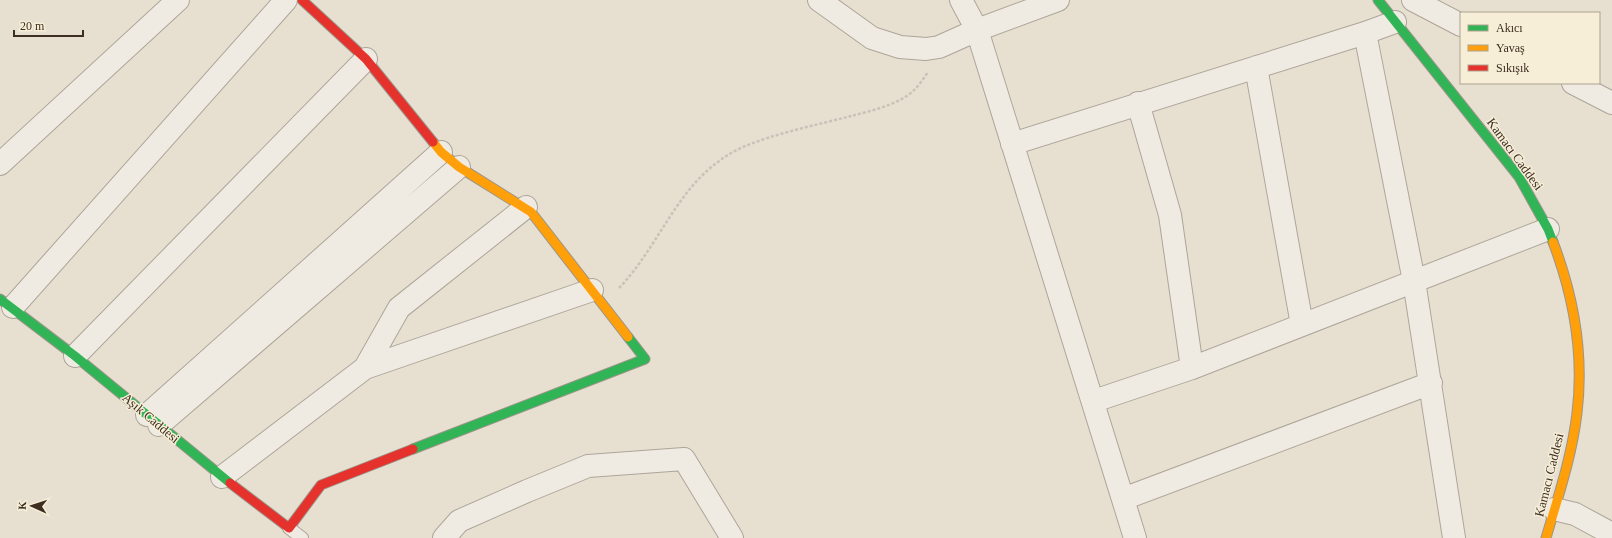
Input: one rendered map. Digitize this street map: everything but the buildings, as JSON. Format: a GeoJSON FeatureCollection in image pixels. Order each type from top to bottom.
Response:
{"type":"FeatureCollection","features":[{"type":"Feature","properties":{"kind":"street"},"geometry":{"type":"LineString","coordinates":[[0,164],[178,0]]}},
{"type":"Feature","properties":{"kind":"street"},"geometry":{"type":"LineString","coordinates":[[7,303],[286,0]]}},
{"type":"Feature","properties":{"kind":"street"},"geometry":{"type":"LineString","coordinates":[[289,528],[321,485],[645,359],[526,207],[459,167],[441,152],[366,59],[302,0]]}},
{"type":"Feature","properties":{"kind":"street"},"geometry":{"type":"LineString","coordinates":[[819,0],[859,30],[886,44],[913,49],[939,47],[977,30],[1058,0]]}},
{"type":"Feature","properties":{"kind":"street"},"geometry":{"type":"LineString","coordinates":[[961,0],[977,30],[1094,401],[1135,538]]}},
{"type":"Feature","properties":{"kind":"street","name":"Kamacı Caddesi"},"geometry":{"type":"LineString","coordinates":[[1378,0],[1519,177],[1548,229],[1561,263],[1571,300],[1579,346],[1577,413],[1565,472],[1546,538]]}},
{"type":"Feature","properties":{"kind":"street"},"geometry":{"type":"LineString","coordinates":[[1413,0],[1460,24]]}},
{"type":"Feature","properties":{"kind":"street"},"geometry":{"type":"LineString","coordinates":[[1012,144],[1138,103],[1365,33],[1395,22]]}},
{"type":"Feature","properties":{"kind":"street"},"geometry":{"type":"LineString","coordinates":[[1365,33],[1414,281],[1454,538]]}},
{"type":"Feature","properties":{"kind":"street"},"geometry":{"type":"LineString","coordinates":[[75,356],[366,59]]}},
{"type":"Feature","properties":{"kind":"street"},"geometry":{"type":"LineString","coordinates":[[1256,66],[1302,325]]}},
{"type":"Feature","properties":{"kind":"street"},"geometry":{"type":"LineString","coordinates":[[1575,84],[1612,103]]}},
{"type":"Feature","properties":{"kind":"street"},"geometry":{"type":"LineString","coordinates":[[1138,103],[1170,215],[1192,368]]}},
{"type":"Feature","properties":{"kind":"street"},"geometry":{"type":"LineString","coordinates":[[153,420],[441,152]]}},
{"type":"Feature","properties":{"kind":"street"},"geometry":{"type":"LineString","coordinates":[[153,420],[459,167]]}},
{"type":"Feature","properties":{"kind":"street"},"geometry":{"type":"LineString","coordinates":[[365,368],[399,308],[526,207]]}},
{"type":"Feature","properties":{"kind":"street"},"geometry":{"type":"LineString","coordinates":[[1094,401],[1192,368],[1548,229]]}},
{"type":"Feature","properties":{"kind":"street"},"geometry":{"type":"LineString","coordinates":[[222,477],[365,368],[598,298]]}},
{"type":"Feature","properties":{"kind":"street","name":"Aşık Caddesi"},"geometry":{"type":"LineString","coordinates":[[7,303],[75,356],[222,477],[289,528]]}},
{"type":"Feature","properties":{"kind":"street"},"geometry":{"type":"LineString","coordinates":[[1124,499],[1431,383]]}},
{"type":"Feature","properties":{"kind":"street"},"geometry":{"type":"LineString","coordinates":[[444,538],[459,521],[527,490],[588,466],[684,459],[732,538]]}},
{"type":"Feature","properties":{"kind":"street"},"geometry":{"type":"LineString","coordinates":[[1554,509],[1575,514],[1612,534]]}},
{"type":"Feature","properties":{"kind":"lane","name":"Aşık Caddesi"},"geometry":{"type":"LineString","coordinates":[[289,528],[302,538]]}},
{"type":"Feature","properties":{"kind":"path"},"geometry":{"type":"LineString","coordinates":[[598,298],[634,273],[684,194],[711,167],[744,147],[792,132],[885,107],[914,90],[927,73],[939,47]]}},
{"type":"Feature","properties":{"kind":"traffic: fast"},"geometry":{"type":"LineString","coordinates":[[1378,0],[1519,177],[1548,229],[1553,242]]}},
{"type":"Feature","properties":{"kind":"traffic: fast"},"geometry":{"type":"LineString","coordinates":[[0,299],[75,356],[230,483]]}},
{"type":"Feature","properties":{"kind":"traffic: fast"},"geometry":{"type":"LineString","coordinates":[[413,449],[645,359],[628,337]]}},
{"type":"Feature","properties":{"kind":"traffic: slow"},"geometry":{"type":"LineString","coordinates":[[433,142],[441,152],[459,167],[531,212],[628,337]]}},
{"type":"Feature","properties":{"kind":"traffic: slow"},"geometry":{"type":"LineString","coordinates":[[1546,538],[1572,445],[1579,391],[1576,326],[1567,284],[1553,242]]}},
{"type":"Feature","properties":{"kind":"traffic: jam"},"geometry":{"type":"LineString","coordinates":[[302,0],[366,59],[433,142]]}},
{"type":"Feature","properties":{"kind":"traffic: jam"},"geometry":{"type":"LineString","coordinates":[[230,483],[289,528],[321,485],[413,449]]}}]}
